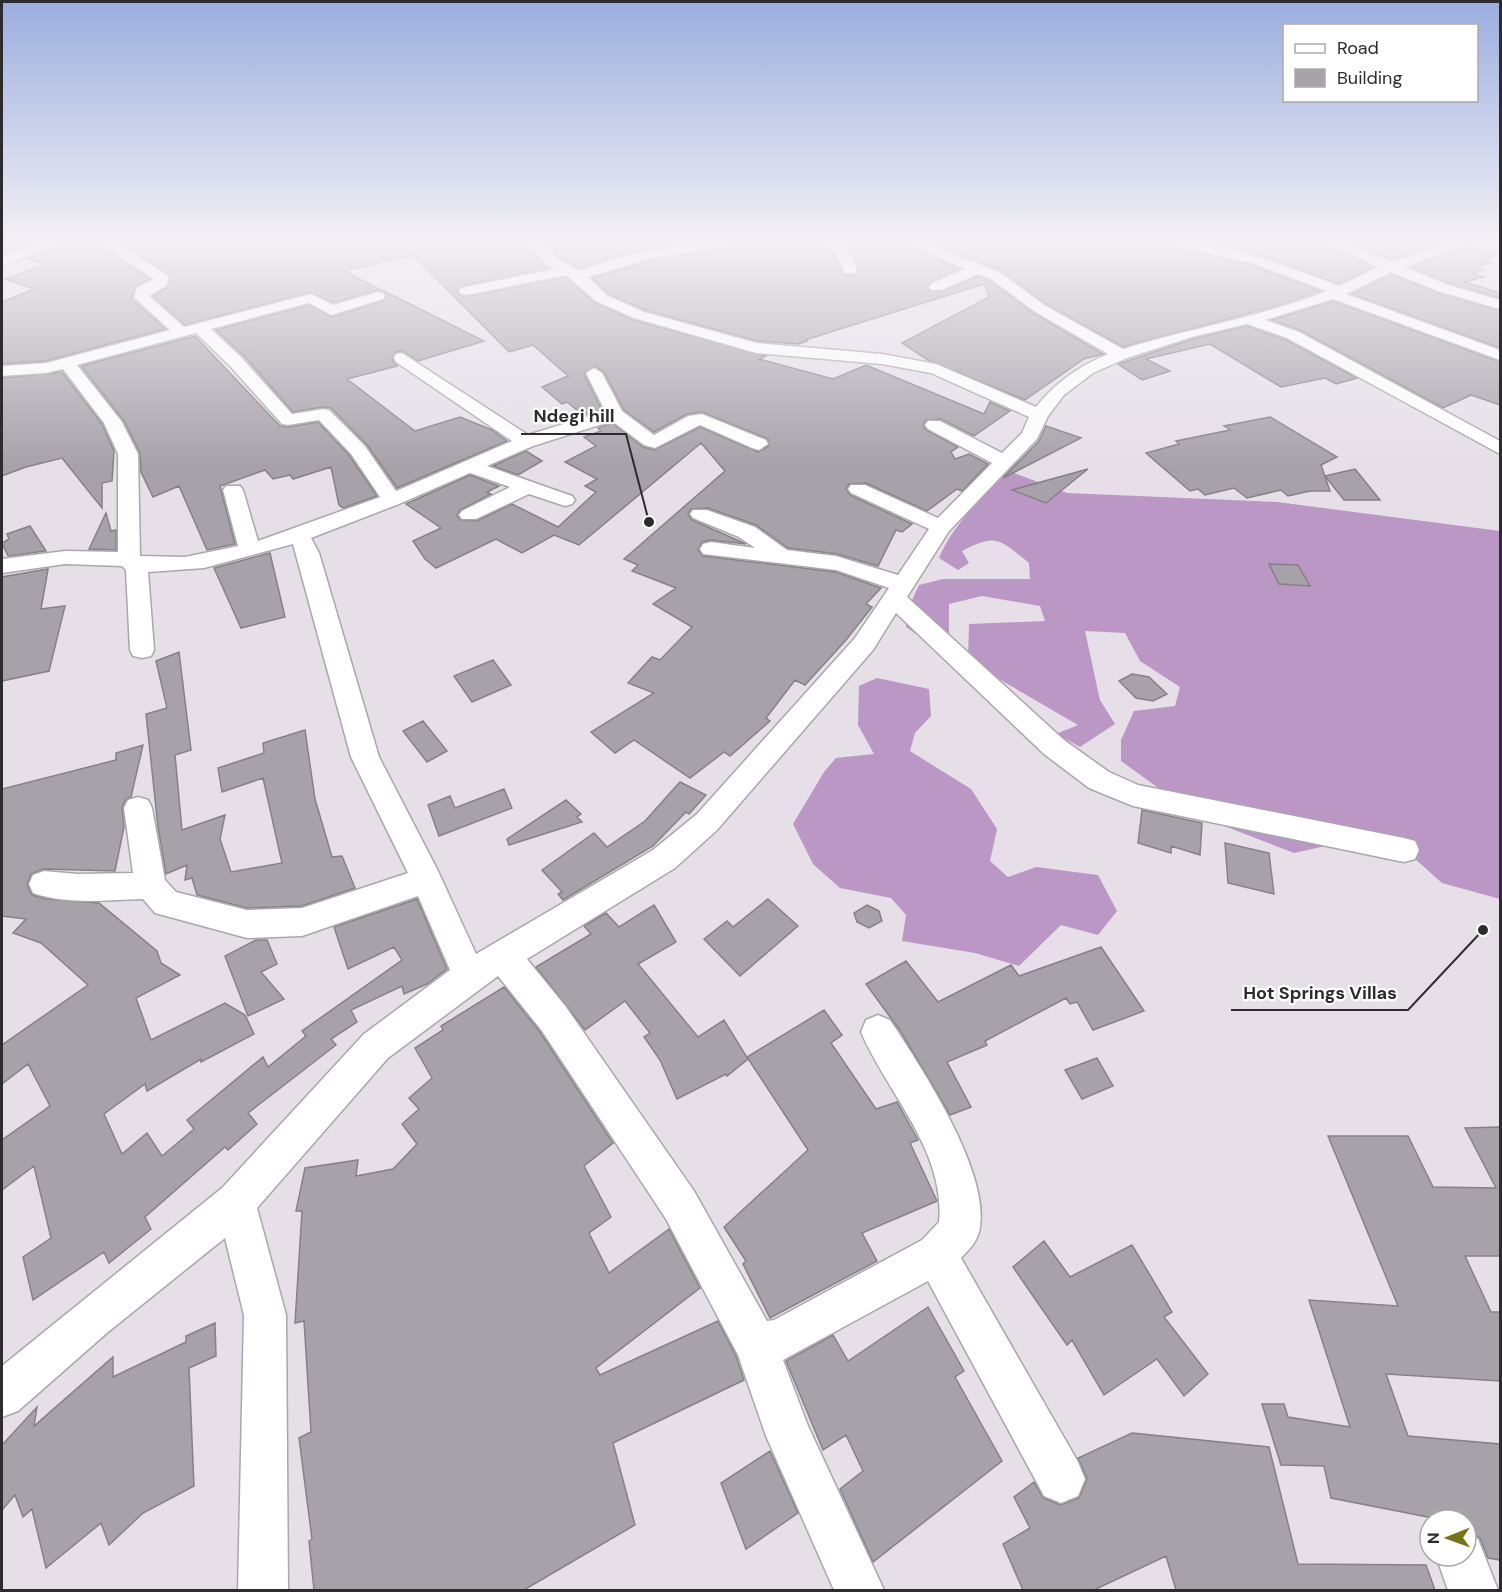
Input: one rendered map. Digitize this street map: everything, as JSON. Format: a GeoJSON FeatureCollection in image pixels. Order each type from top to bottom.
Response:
{"type":"FeatureCollection","features":[{"type":"Feature","properties":{"kind":"street"},"geometry":{"type":"LineString","coordinates":[[163,316],[181,332]]}},
{"type":"Feature","properties":{"kind":"street"},"geometry":{"type":"LineString","coordinates":[[2,371],[46,368],[240,316]]}},
{"type":"Feature","properties":{"kind":"street"},"geometry":{"type":"LineString","coordinates":[[647,316],[709,337],[756,348],[882,359],[927,367],[958,378],[1039,415]]}},
{"type":"Feature","properties":{"kind":"street"},"geometry":{"type":"LineString","coordinates":[[1053,316],[1121,355]]}},
{"type":"Feature","properties":{"kind":"street"},"geometry":{"type":"LineString","coordinates":[[2,1395],[93,1317],[176,1254],[236,1202],[376,1046],[481,968],[664,859],[707,822],[864,644],[941,527],[1030,435],[1039,415],[1058,391],[1087,369],[1121,355],[1187,334],[1259,316]]}},
{"type":"Feature","properties":{"kind":"street"},"geometry":{"type":"LineString","coordinates":[[1399,316],[1500,355]]}},
{"type":"Feature","properties":{"kind":"street"},"geometry":{"type":"LineString","coordinates":[[1248,319],[1293,335],[1500,448]]}},
{"type":"Feature","properties":{"kind":"street"},"geometry":{"type":"LineString","coordinates":[[199,327],[236,362],[288,420],[323,414],[358,450],[392,500]]}},
{"type":"Feature","properties":{"kind":"street"},"geometry":{"type":"LineString","coordinates":[[402,358],[526,442]]}},
{"type":"Feature","properties":{"kind":"street"},"geometry":{"type":"LineString","coordinates":[[67,363],[113,422],[128,454],[129,560],[137,569],[142,650]]}},
{"type":"Feature","properties":{"kind":"street"},"geometry":{"type":"LineString","coordinates":[[594,373],[615,414],[651,441],[655,442],[694,420],[702,419],[759,444]]}},
{"type":"Feature","properties":{"kind":"street"},"geometry":{"type":"LineString","coordinates":[[2,566],[28,561],[94,558],[129,560],[145,565],[180,563],[250,550],[392,500],[526,442],[615,414]]}},
{"type":"Feature","properties":{"kind":"street"},"geometry":{"type":"LineString","coordinates":[[934,425],[1004,461]]}},
{"type":"Feature","properties":{"kind":"street"},"geometry":{"type":"LineString","coordinates":[[468,466],[565,500]]}},
{"type":"Feature","properties":{"kind":"street"},"geometry":{"type":"LineString","coordinates":[[470,515],[527,487]]}},
{"type":"Feature","properties":{"kind":"street"},"geometry":{"type":"LineString","coordinates":[[858,489],[941,527]]}},
{"type":"Feature","properties":{"kind":"street"},"geometry":{"type":"LineString","coordinates":[[233,490],[250,550]]}},
{"type":"Feature","properties":{"kind":"street"},"geometry":{"type":"LineString","coordinates":[[700,514],[747,532],[781,556]]}},
{"type":"Feature","properties":{"kind":"street"},"geometry":{"type":"LineString","coordinates":[[298,535],[308,553],[364,758],[427,880],[481,968]]}},
{"type":"Feature","properties":{"kind":"street"},"geometry":{"type":"LineString","coordinates":[[711,549],[742,555],[781,556],[835,563],[898,591],[1054,747],[1099,780],[1133,795],[1404,850]]}},
{"type":"Feature","properties":{"kind":"street"},"geometry":{"type":"LineString","coordinates":[[138,808],[150,886],[166,903],[247,924],[284,924],[325,915],[427,880]]}},
{"type":"Feature","properties":{"kind":"street"},"geometry":{"type":"LineString","coordinates":[[44,884],[77,887],[150,886]]}},
{"type":"Feature","properties":{"kind":"street"},"geometry":{"type":"LineString","coordinates":[[481,968],[513,967],[554,1019],[680,1205],[756,1345],[789,1436],[859,1590]]}},
{"type":"Feature","properties":{"kind":"street"},"geometry":{"type":"LineString","coordinates":[[756,1345],[780,1340],[936,1254],[959,1231],[960,1196],[915,1090],[878,1032]]}},
{"type":"Feature","properties":{"kind":"street"},"geometry":{"type":"LineString","coordinates":[[236,1202],[265,1315],[262,1590]]}},
{"type":"Feature","properties":{"kind":"street"},"geometry":{"type":"LineString","coordinates":[[936,1254],[1061,1479]]}},
{"type":"Feature","properties":{"kind":"street"},"geometry":{"type":"LineString","coordinates":[[1465,1568],[1473,1590]]}},
{"type":"Feature","properties":{"kind":"shaded area"},"geometry":{"type":"Polygon","coordinates":[[[1009,471],[1067,493],[1277,502],[1500,531],[1500,899],[1442,883],[1414,858],[1348,841],[1294,853],[1196,815],[1121,761],[1121,740],[1134,711],[1175,706],[1180,687],[1140,661],[1125,633],[1085,631],[1100,700],[1115,724],[1080,747],[1056,734],[1078,725],[968,661],[969,624],[1045,621],[1040,606],[982,596],[949,604],[949,633],[929,643],[906,627],[907,611],[919,585],[943,579],[1030,579],[1029,563],[1011,548],[997,541],[983,542],[962,551],[969,563],[958,570],[939,558],[952,533],[1009,471]]]}},
{"type":"Feature","properties":{"kind":"shaded area"},"geometry":{"type":"Polygon","coordinates":[[[877,678],[929,689],[931,716],[915,733],[910,751],[971,789],[997,829],[990,861],[1008,877],[1036,867],[1098,875],[1117,911],[1098,935],[1061,925],[1019,966],[975,953],[902,941],[906,915],[891,898],[840,888],[813,864],[793,824],[824,772],[836,758],[874,754],[858,725],[859,686],[877,678]]]}},
{"type":"Feature","properties":{"kind":"building"},"geometry":{"type":"Polygon","coordinates":[[[2,316],[151,316],[165,329],[46,361],[2,364],[2,316]]]}},
{"type":"Feature","properties":{"kind":"building"},"geometry":{"type":"Polygon","coordinates":[[[175,316],[218,316],[185,325],[175,316]]]}},
{"type":"Feature","properties":{"kind":"building"},"geometry":{"type":"Polygon","coordinates":[[[267,316],[435,316],[484,341],[418,361],[403,351],[396,352],[392,359],[397,366],[347,379],[415,431],[460,417],[492,430],[507,441],[397,488],[367,445],[331,408],[323,407],[293,412],[244,356],[216,330],[267,316]]]}},
{"type":"Feature","properties":{"kind":"building"},"geometry":{"type":"Polygon","coordinates":[[[474,316],[625,316],[766,356],[759,359],[833,379],[866,365],[984,414],[990,402],[1010,411],[974,436],[941,419],[926,420],[923,425],[926,430],[958,447],[951,452],[955,459],[969,454],[988,464],[962,491],[957,489],[927,511],[866,483],[849,484],[846,489],[850,495],[912,524],[902,532],[896,530],[878,566],[837,554],[788,548],[756,525],[708,508],[691,509],[688,514],[692,520],[746,544],[711,540],[702,542],[698,550],[703,556],[836,572],[881,588],[866,604],[872,607],[805,685],[795,680],[766,718],[770,721],[730,756],[724,752],[690,778],[634,740],[615,753],[591,732],[654,693],[628,683],[652,657],[660,660],[692,627],[653,604],[676,588],[632,571],[638,565],[624,559],[725,471],[701,443],[579,545],[554,535],[522,553],[496,539],[436,568],[425,559],[413,541],[441,528],[406,504],[470,475],[499,486],[487,492],[491,494],[460,510],[457,515],[460,520],[477,521],[512,504],[558,527],[596,492],[585,486],[597,479],[565,462],[596,446],[584,437],[601,431],[598,428],[612,423],[643,447],[654,450],[700,427],[758,452],[769,446],[768,439],[702,412],[687,414],[654,432],[624,410],[604,372],[595,366],[584,374],[602,410],[583,415],[567,402],[562,404],[542,387],[568,376],[533,345],[509,352],[474,316]]]}},
{"type":"Feature","properties":{"kind":"building"},"geometry":{"type":"Polygon","coordinates":[[[668,316],[881,316],[798,344],[757,341],[668,316]]]}},
{"type":"Feature","properties":{"kind":"building"},"geometry":{"type":"Polygon","coordinates":[[[953,316],[1039,316],[1103,354],[1084,359],[1025,400],[928,360],[902,343],[953,316]]]}},
{"type":"Feature","properties":{"kind":"building"},"geometry":{"type":"Polygon","coordinates":[[[1069,316],[1238,316],[1123,347],[1069,316]]]}},
{"type":"Feature","properties":{"kind":"building"},"geometry":{"type":"Polygon","coordinates":[[[1284,316],[1375,316],[1500,362],[1500,405],[1471,395],[1443,408],[1300,330],[1272,320],[1284,316]]]}},
{"type":"Feature","properties":{"kind":"building"},"geometry":{"type":"Polygon","coordinates":[[[1413,316],[1500,316],[1500,348],[1413,316]]]}},
{"type":"Feature","properties":{"kind":"building"},"geometry":{"type":"Polygon","coordinates":[[[1247,326],[1286,340],[1357,378],[1336,384],[1325,378],[1281,387],[1210,344],[1146,359],[1170,371],[1142,380],[1118,364],[1193,339],[1247,326]]]}},
{"type":"Feature","properties":{"kind":"building"},"geometry":{"type":"Polygon","coordinates":[[[195,336],[280,426],[288,427],[318,422],[349,455],[377,496],[343,508],[339,505],[331,467],[293,479],[290,475],[273,479],[265,470],[220,486],[235,544],[207,550],[179,486],[153,497],[141,472],[140,453],[124,421],[81,366],[195,336]]]}},
{"type":"Feature","properties":{"kind":"building"},"geometry":{"type":"Polygon","coordinates":[[[62,372],[102,424],[114,451],[112,481],[102,483],[102,508],[62,458],[2,476],[2,378],[62,372]]]}},
{"type":"Feature","properties":{"kind":"building"},"geometry":{"type":"Polygon","coordinates":[[[1270,417],[1337,457],[1321,465],[1330,491],[1310,491],[1288,496],[1281,490],[1247,498],[1234,488],[1205,495],[1198,489],[1190,491],[1146,453],[1179,444],[1176,441],[1230,430],[1224,426],[1270,417]]]}},
{"type":"Feature","properties":{"kind":"building"},"geometry":{"type":"Polygon","coordinates":[[[1046,426],[1081,438],[1003,478],[1039,441],[1046,426]]]}},
{"type":"Feature","properties":{"kind":"building"},"geometry":{"type":"Polygon","coordinates":[[[526,451],[542,461],[518,475],[493,466],[526,451]]]}},
{"type":"Feature","properties":{"kind":"building"},"geometry":{"type":"Polygon","coordinates":[[[1088,469],[1046,503],[1012,490],[1088,469]]]}},
{"type":"Feature","properties":{"kind":"building"},"geometry":{"type":"Polygon","coordinates":[[[1355,469],[1380,500],[1344,500],[1325,476],[1355,469]]]}},
{"type":"Feature","properties":{"kind":"building"},"geometry":{"type":"Polygon","coordinates":[[[106,513],[111,531],[116,530],[116,550],[89,549],[106,513]]]}},
{"type":"Feature","properties":{"kind":"building"},"geometry":{"type":"Polygon","coordinates":[[[30,526],[46,551],[8,556],[2,543],[9,539],[7,534],[30,526]]]}},
{"type":"Feature","properties":{"kind":"building"},"geometry":{"type":"Polygon","coordinates":[[[270,553],[285,617],[241,628],[214,568],[270,553]]]}},
{"type":"Feature","properties":{"kind":"building"},"geometry":{"type":"Polygon","coordinates":[[[1269,564],[1298,565],[1310,586],[1279,584],[1269,564]]]}},
{"type":"Feature","properties":{"kind":"building"},"geometry":{"type":"Polygon","coordinates":[[[48,569],[41,609],[65,606],[49,671],[2,681],[2,577],[48,569]]]}},
{"type":"Feature","properties":{"kind":"building"},"geometry":{"type":"Polygon","coordinates":[[[179,652],[191,750],[175,755],[182,830],[225,815],[220,839],[231,872],[282,863],[263,778],[222,792],[218,768],[264,753],[263,743],[305,730],[315,799],[332,857],[342,856],[355,888],[302,906],[247,908],[197,895],[192,878],[185,880],[187,865],[166,874],[158,827],[146,714],[167,708],[156,661],[179,652]]]}},
{"type":"Feature","properties":{"kind":"building"},"geometry":{"type":"Polygon","coordinates":[[[493,660],[511,685],[472,702],[454,676],[493,660]]]}},
{"type":"Feature","properties":{"kind":"building"},"geometry":{"type":"Polygon","coordinates":[[[1132,674],[1149,677],[1167,694],[1153,701],[1136,698],[1119,681],[1132,674]]]}},
{"type":"Feature","properties":{"kind":"building"},"geometry":{"type":"Polygon","coordinates":[[[423,721],[447,751],[427,762],[403,731],[423,721]]]}},
{"type":"Feature","properties":{"kind":"building"},"geometry":{"type":"Polygon","coordinates":[[[143,745],[131,797],[126,799],[122,807],[124,827],[115,871],[43,869],[31,874],[27,885],[32,895],[46,899],[99,903],[157,951],[161,963],[180,975],[136,998],[151,1040],[225,1003],[245,1015],[254,1034],[201,1062],[201,1059],[147,1091],[145,1084],[104,1114],[122,1154],[147,1133],[162,1156],[194,1129],[187,1120],[263,1057],[268,1067],[306,1036],[302,1031],[402,960],[394,947],[348,969],[334,927],[417,899],[447,969],[427,984],[404,994],[402,986],[351,1010],[357,1022],[331,1039],[336,1045],[248,1113],[257,1124],[228,1150],[225,1147],[145,1217],[151,1229],[109,1263],[104,1252],[33,1300],[23,1257],[51,1238],[34,1166],[2,1190],[2,1140],[50,1106],[28,1064],[2,1084],[2,1045],[88,985],[41,943],[13,933],[26,919],[2,916],[2,789],[116,760],[116,753],[143,745]]]}},
{"type":"Feature","properties":{"kind":"building"},"geometry":{"type":"Polygon","coordinates":[[[680,782],[706,795],[689,814],[686,812],[653,846],[563,900],[558,894],[562,892],[542,870],[594,833],[607,847],[645,821],[680,782]]]}},
{"type":"Feature","properties":{"kind":"building"},"geometry":{"type":"Polygon","coordinates":[[[504,789],[512,808],[439,836],[428,805],[450,796],[455,808],[504,789]]]}},
{"type":"Feature","properties":{"kind":"building"},"geometry":{"type":"Polygon","coordinates":[[[566,800],[581,814],[577,817],[582,822],[509,845],[507,839],[566,800]]]}},
{"type":"Feature","properties":{"kind":"building"},"geometry":{"type":"Polygon","coordinates":[[[1142,810],[1202,823],[1200,855],[1171,846],[1171,853],[1138,843],[1142,810]]]}},
{"type":"Feature","properties":{"kind":"building"},"geometry":{"type":"Polygon","coordinates":[[[1225,843],[1269,853],[1274,894],[1228,883],[1225,843]]]}},
{"type":"Feature","properties":{"kind":"building"},"geometry":{"type":"Polygon","coordinates":[[[768,899],[798,926],[740,976],[704,939],[727,921],[733,927],[768,899]]]}},
{"type":"Feature","properties":{"kind":"building"},"geometry":{"type":"Polygon","coordinates":[[[654,905],[676,942],[638,964],[698,1037],[724,1020],[748,1059],[727,1076],[726,1074],[677,1099],[660,1060],[644,1037],[650,1033],[625,1001],[585,1030],[536,967],[591,934],[584,926],[606,913],[619,927],[654,905]]]}},
{"type":"Feature","properties":{"kind":"building"},"geometry":{"type":"Polygon","coordinates":[[[867,905],[879,911],[882,921],[869,928],[857,922],[854,913],[867,905]]]}},
{"type":"Feature","properties":{"kind":"building"},"geometry":{"type":"Polygon","coordinates":[[[256,940],[267,940],[277,964],[261,972],[284,999],[248,1016],[225,956],[256,940]]]}},
{"type":"Feature","properties":{"kind":"building"},"geometry":{"type":"Polygon","coordinates":[[[1101,947],[1144,1011],[1093,1030],[1077,1002],[1070,1004],[1066,998],[985,1041],[987,1045],[947,1062],[971,1107],[950,1115],[901,1032],[866,984],[906,961],[938,1002],[1011,965],[1019,976],[1101,947]]]}},
{"type":"Feature","properties":{"kind":"building"},"geometry":{"type":"Polygon","coordinates":[[[504,987],[540,1032],[613,1143],[584,1166],[611,1217],[589,1233],[609,1273],[669,1229],[700,1288],[596,1368],[600,1375],[718,1321],[736,1356],[744,1380],[613,1443],[635,1525],[524,1590],[314,1590],[309,1541],[312,1539],[299,1438],[311,1432],[304,1321],[295,1323],[302,1211],[296,1211],[305,1168],[358,1160],[356,1176],[393,1169],[417,1144],[402,1124],[419,1109],[409,1098],[432,1078],[415,1048],[443,1030],[441,1026],[504,987]]]}},
{"type":"Feature","properties":{"kind":"building"},"geometry":{"type":"Polygon","coordinates":[[[824,1010],[842,1035],[831,1043],[876,1109],[897,1102],[918,1140],[910,1143],[937,1201],[862,1233],[877,1261],[770,1318],[743,1264],[746,1261],[724,1227],[808,1150],[747,1057],[824,1010]]]}},
{"type":"Feature","properties":{"kind":"building"},"geometry":{"type":"Polygon","coordinates":[[[1097,1058],[1113,1086],[1082,1099],[1065,1070],[1097,1058]]]}},
{"type":"Feature","properties":{"kind":"building"},"geometry":{"type":"Polygon","coordinates":[[[1500,1127],[1500,1256],[1465,1256],[1491,1312],[1500,1312],[1500,1381],[1386,1374],[1408,1436],[1500,1444],[1500,1560],[1488,1558],[1478,1537],[1478,1508],[1418,1508],[1418,1515],[1331,1498],[1324,1466],[1281,1465],[1262,1404],[1284,1404],[1288,1417],[1350,1427],[1309,1300],[1398,1306],[1328,1136],[1408,1136],[1433,1187],[1496,1188],[1465,1128],[1500,1127]]]}},
{"type":"Feature","properties":{"kind":"building"},"geometry":{"type":"Polygon","coordinates":[[[1044,1241],[1070,1277],[1132,1245],[1172,1312],[1164,1317],[1208,1374],[1184,1396],[1157,1359],[1104,1395],[1072,1340],[1067,1345],[1013,1267],[1044,1241]]]}},
{"type":"Feature","properties":{"kind":"building"},"geometry":{"type":"Polygon","coordinates":[[[928,1307],[964,1371],[955,1377],[1002,1461],[873,1562],[840,1489],[863,1471],[846,1435],[823,1450],[786,1361],[833,1335],[848,1361],[928,1307]]]}},
{"type":"Feature","properties":{"kind":"building"},"geometry":{"type":"Polygon","coordinates":[[[215,1323],[216,1356],[189,1368],[194,1486],[143,1513],[109,1545],[101,1523],[46,1568],[32,1509],[23,1517],[15,1495],[2,1510],[2,1445],[37,1407],[34,1426],[113,1357],[113,1377],[186,1342],[186,1336],[215,1323]]]}},
{"type":"Feature","properties":{"kind":"building"},"geometry":{"type":"Polygon","coordinates":[[[1132,1433],[1269,1447],[1298,1564],[1418,1565],[1418,1568],[1427,1568],[1435,1590],[1176,1590],[1166,1556],[1094,1590],[1023,1590],[1003,1544],[1030,1528],[1014,1497],[1034,1482],[1043,1498],[1060,1505],[1079,1498],[1087,1478],[1078,1458],[1132,1433]]]}},
{"type":"Feature","properties":{"kind":"building"},"geometry":{"type":"Polygon","coordinates":[[[770,1451],[798,1513],[746,1549],[721,1483],[770,1451]]]}},
{"type":"Feature","properties":{"kind":"place","name":"Ndegi hill"},"geometry":{"type":"Point","coordinates":[649,522]}},
{"type":"Feature","properties":{"kind":"place","name":"Hot Springs Villas"},"geometry":{"type":"Point","coordinates":[1483,930]}}]}
